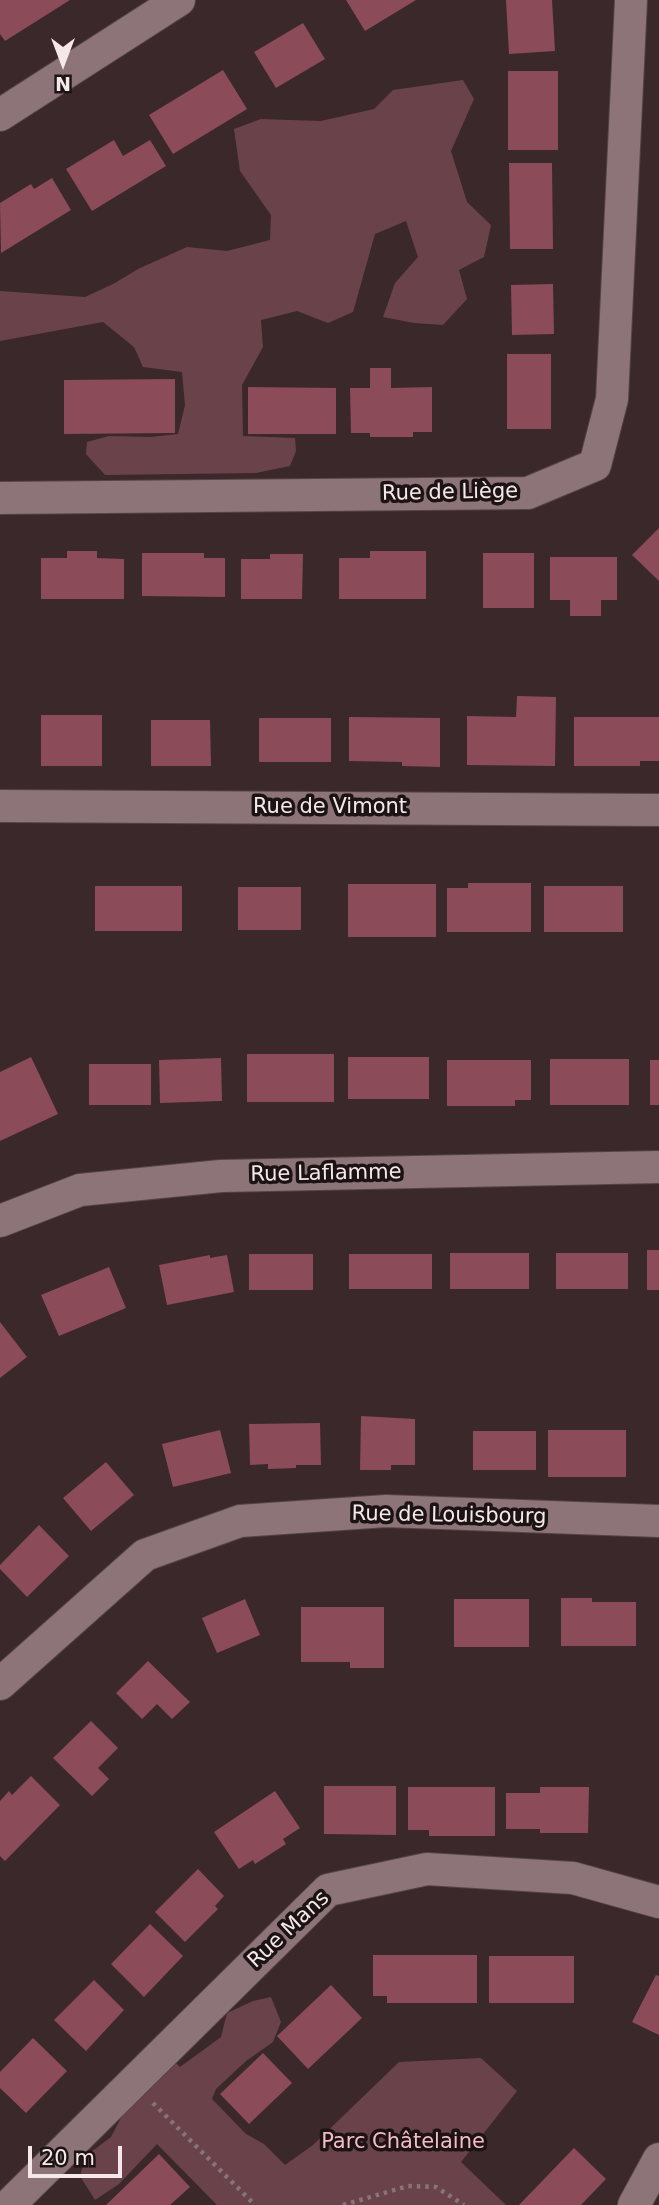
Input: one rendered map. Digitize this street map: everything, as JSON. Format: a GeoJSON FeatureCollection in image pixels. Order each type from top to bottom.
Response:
{"type":"FeatureCollection","features":[{"type":"Feature","properties":{"kind":"street"},"geometry":{"type":"LineString","coordinates":[[0,115],[179,0]]}},
{"type":"Feature","properties":{"kind":"street","name":"Rue de Liège"},"geometry":{"type":"LineString","coordinates":[[0,498],[528,493],[595,465],[612,399],[631,0]]}},
{"type":"Feature","properties":{"kind":"street","name":"Rue de Vimont"},"geometry":{"type":"LineString","coordinates":[[0,806],[659,810]]}},
{"type":"Feature","properties":{"kind":"street","name":"Rue Laflamme"},"geometry":{"type":"LineString","coordinates":[[0,1221],[80,1190],[221,1176],[659,1167]]}},
{"type":"Feature","properties":{"kind":"street","name":"Rue de Louisbourg"},"geometry":{"type":"LineString","coordinates":[[0,1684],[145,1555],[240,1521],[386,1511],[659,1521]]}},
{"type":"Feature","properties":{"kind":"street","name":"Rue Mans"},"geometry":{"type":"LineString","coordinates":[[9,2205],[328,1890],[427,1869],[572,1878],[659,1902]]}},
{"type":"Feature","properties":{"kind":"street"},"geometry":{"type":"LineString","coordinates":[[634,2205],[659,2159]]}},
{"type":"Feature","properties":{"kind":"path"},"geometry":{"type":"LineString","coordinates":[[133,2083],[255,2205]]}},
{"type":"Feature","properties":{"kind":"path"},"geometry":{"type":"LineString","coordinates":[[343,2205],[408,2186],[436,2187],[464,2205]]}},
{"type":"Feature","properties":{"kind":"green space"},"geometry":{"type":"Polygon","coordinates":[[[463,80],[474,99],[451,151],[467,202],[491,225],[484,257],[459,270],[467,299],[443,325],[383,317],[395,283],[418,257],[406,221],[375,234],[353,312],[328,323],[297,311],[261,320],[263,347],[242,385],[243,436],[295,438],[296,451],[290,466],[256,473],[105,475],[86,454],[87,442],[109,436],[150,437],[178,434],[185,405],[182,372],[143,367],[134,347],[103,322],[0,341],[0,291],[85,297],[187,247],[227,251],[270,240],[271,215],[240,171],[234,129],[261,119],[321,121],[374,109],[393,90],[463,80]]]}},
{"type":"Feature","properties":{"kind":"green space","name":"Parc Châtelaine"},"geometry":{"type":"Polygon","coordinates":[[[271,1997],[281,2022],[273,2042],[246,2061],[216,2089],[212,2099],[246,2134],[264,2144],[285,2165],[313,2145],[399,2062],[481,2058],[517,2091],[461,2162],[506,2205],[217,2205],[157,2144],[119,2184],[95,2200],[80,2176],[86,2156],[111,2137],[164,2051],[180,2067],[221,2037],[227,2013],[253,2001],[271,1997]]]}},
{"type":"Feature","properties":{"kind":"building"},"geometry":{"type":"Polygon","coordinates":[[[0,0],[70,0],[5,41],[0,34],[0,0]]]}},
{"type":"Feature","properties":{"kind":"building"},"geometry":{"type":"Polygon","coordinates":[[[346,0],[416,0],[365,31],[346,0]]]}},
{"type":"Feature","properties":{"kind":"building"},"geometry":{"type":"Polygon","coordinates":[[[506,0],[552,0],[555,51],[509,54],[506,0]]]}},
{"type":"Feature","properties":{"kind":"building"},"geometry":{"type":"Polygon","coordinates":[[[303,23],[325,59],[276,88],[254,52],[303,23]]]}},
{"type":"Feature","properties":{"kind":"building"},"geometry":{"type":"Polygon","coordinates":[[[223,70],[247,109],[173,154],[149,115],[223,70]]]}},
{"type":"Feature","properties":{"kind":"building"},"geometry":{"type":"Polygon","coordinates":[[[508,71],[558,71],[558,150],[508,150],[508,71]]]}},
{"type":"Feature","properties":{"kind":"building"},"geometry":{"type":"Polygon","coordinates":[[[114,140],[123,156],[150,140],[166,166],[92,211],[66,169],[114,140]]]}},
{"type":"Feature","properties":{"kind":"building"},"geometry":{"type":"Polygon","coordinates":[[[509,163],[552,163],[553,249],[510,249],[509,163]]]}},
{"type":"Feature","properties":{"kind":"building"},"geometry":{"type":"Polygon","coordinates":[[[52,178],[71,210],[1,253],[0,203],[31,184],[34,189],[52,178]]]}},
{"type":"Feature","properties":{"kind":"building"},"geometry":{"type":"Polygon","coordinates":[[[553,284],[554,334],[512,335],[511,285],[553,284]]]}},
{"type":"Feature","properties":{"kind":"building"},"geometry":{"type":"Polygon","coordinates":[[[507,354],[551,354],[551,429],[507,429],[507,354]]]}},
{"type":"Feature","properties":{"kind":"building"},"geometry":{"type":"Polygon","coordinates":[[[370,368],[391,368],[391,388],[432,387],[432,432],[413,432],[413,437],[370,437],[370,433],[351,433],[350,388],[370,388],[370,368]]]}},
{"type":"Feature","properties":{"kind":"building"},"geometry":{"type":"Polygon","coordinates":[[[175,379],[175,433],[64,434],[64,380],[175,379]]]}},
{"type":"Feature","properties":{"kind":"building"},"geometry":{"type":"Polygon","coordinates":[[[248,387],[336,388],[336,434],[248,434],[248,387]]]}},
{"type":"Feature","properties":{"kind":"building"},"geometry":{"type":"Polygon","coordinates":[[[659,528],[659,581],[632,555],[659,528]]]}},
{"type":"Feature","properties":{"kind":"building"},"geometry":{"type":"Polygon","coordinates":[[[67,551],[97,551],[97,558],[124,559],[124,599],[41,599],[41,558],[67,558],[67,551]]]}},
{"type":"Feature","properties":{"kind":"building"},"geometry":{"type":"Polygon","coordinates":[[[370,551],[426,551],[426,599],[339,599],[339,558],[370,558],[370,551]]]}},
{"type":"Feature","properties":{"kind":"building"},"geometry":{"type":"Polygon","coordinates":[[[142,553],[204,553],[204,558],[225,558],[225,597],[142,596],[142,553]]]}},
{"type":"Feature","properties":{"kind":"building"},"geometry":{"type":"Polygon","coordinates":[[[483,553],[534,553],[534,608],[483,608],[483,553]]]}},
{"type":"Feature","properties":{"kind":"building"},"geometry":{"type":"Polygon","coordinates":[[[270,554],[303,554],[302,599],[241,599],[241,559],[270,559],[270,554]]]}},
{"type":"Feature","properties":{"kind":"building"},"geometry":{"type":"Polygon","coordinates":[[[550,557],[617,557],[617,600],[601,600],[601,616],[570,616],[570,600],[550,600],[550,557]]]}},
{"type":"Feature","properties":{"kind":"building"},"geometry":{"type":"Polygon","coordinates":[[[517,696],[556,697],[555,766],[467,765],[467,716],[516,717],[517,696]]]}},
{"type":"Feature","properties":{"kind":"building"},"geometry":{"type":"Polygon","coordinates":[[[41,715],[102,715],[102,766],[41,766],[41,715]]]}},
{"type":"Feature","properties":{"kind":"building"},"geometry":{"type":"Polygon","coordinates":[[[349,717],[440,718],[440,767],[402,766],[402,762],[349,761],[349,717]]]}},
{"type":"Feature","properties":{"kind":"building"},"geometry":{"type":"Polygon","coordinates":[[[574,717],[659,717],[659,761],[640,761],[640,766],[574,766],[574,717]]]}},
{"type":"Feature","properties":{"kind":"building"},"geometry":{"type":"Polygon","coordinates":[[[259,718],[331,718],[331,762],[259,762],[259,718]]]}},
{"type":"Feature","properties":{"kind":"building"},"geometry":{"type":"Polygon","coordinates":[[[151,720],[210,720],[211,766],[151,766],[151,720]]]}},
{"type":"Feature","properties":{"kind":"building"},"geometry":{"type":"Polygon","coordinates":[[[468,883],[531,883],[531,932],[447,932],[447,888],[468,888],[468,883]]]}},
{"type":"Feature","properties":{"kind":"building"},"geometry":{"type":"Polygon","coordinates":[[[348,884],[436,884],[436,937],[348,937],[348,884]]]}},
{"type":"Feature","properties":{"kind":"building"},"geometry":{"type":"Polygon","coordinates":[[[95,886],[182,886],[182,931],[95,931],[95,886]]]}},
{"type":"Feature","properties":{"kind":"building"},"geometry":{"type":"Polygon","coordinates":[[[544,886],[623,886],[623,932],[544,932],[544,886]]]}},
{"type":"Feature","properties":{"kind":"building"},"geometry":{"type":"Polygon","coordinates":[[[238,887],[301,887],[301,930],[238,930],[238,887]]]}},
{"type":"Feature","properties":{"kind":"building"},"geometry":{"type":"Polygon","coordinates":[[[247,1054],[334,1054],[334,1102],[247,1102],[247,1054]]]}},
{"type":"Feature","properties":{"kind":"building"},"geometry":{"type":"Polygon","coordinates":[[[31,1057],[58,1114],[0,1141],[0,1072],[31,1057]]]}},
{"type":"Feature","properties":{"kind":"building"},"geometry":{"type":"Polygon","coordinates":[[[348,1057],[429,1057],[429,1099],[348,1099],[348,1057]]]}},
{"type":"Feature","properties":{"kind":"building"},"geometry":{"type":"Polygon","coordinates":[[[221,1058],[222,1101],[160,1103],[159,1060],[221,1058]]]}},
{"type":"Feature","properties":{"kind":"building"},"geometry":{"type":"Polygon","coordinates":[[[550,1059],[629,1059],[629,1105],[550,1105],[550,1059]]]}},
{"type":"Feature","properties":{"kind":"building"},"geometry":{"type":"Polygon","coordinates":[[[447,1060],[531,1060],[531,1100],[515,1100],[515,1106],[447,1106],[447,1060]]]}},
{"type":"Feature","properties":{"kind":"building"},"geometry":{"type":"Polygon","coordinates":[[[650,1060],[659,1060],[659,1105],[650,1105],[650,1060]]]}},
{"type":"Feature","properties":{"kind":"building"},"geometry":{"type":"Polygon","coordinates":[[[89,1064],[151,1064],[151,1105],[89,1105],[89,1064]]]}},
{"type":"Feature","properties":{"kind":"building"},"geometry":{"type":"Polygon","coordinates":[[[647,1250],[659,1250],[659,1290],[647,1290],[647,1250]]]}},
{"type":"Feature","properties":{"kind":"building"},"geometry":{"type":"Polygon","coordinates":[[[450,1253],[529,1253],[529,1289],[450,1289],[450,1253]]]}},
{"type":"Feature","properties":{"kind":"building"},"geometry":{"type":"Polygon","coordinates":[[[556,1253],[628,1253],[628,1289],[556,1289],[556,1253]]]}},
{"type":"Feature","properties":{"kind":"building"},"geometry":{"type":"Polygon","coordinates":[[[249,1254],[313,1254],[313,1290],[249,1290],[249,1254]]]}},
{"type":"Feature","properties":{"kind":"building"},"geometry":{"type":"Polygon","coordinates":[[[349,1254],[432,1254],[432,1289],[349,1289],[349,1254]]]}},
{"type":"Feature","properties":{"kind":"building"},"geometry":{"type":"Polygon","coordinates":[[[210,1255],[210,1258],[227,1255],[234,1292],[167,1305],[159,1265],[210,1255]]]}},
{"type":"Feature","properties":{"kind":"building"},"geometry":{"type":"Polygon","coordinates":[[[109,1267],[126,1308],[59,1336],[41,1295],[109,1267]]]}},
{"type":"Feature","properties":{"kind":"building"},"geometry":{"type":"Polygon","coordinates":[[[0,1322],[27,1357],[0,1378],[0,1322]]]}},
{"type":"Feature","properties":{"kind":"building"},"geometry":{"type":"Polygon","coordinates":[[[361,1416],[415,1419],[415,1465],[391,1465],[391,1470],[360,1470],[361,1416]]]}},
{"type":"Feature","properties":{"kind":"building"},"geometry":{"type":"Polygon","coordinates":[[[320,1423],[321,1465],[268,1469],[268,1464],[250,1465],[249,1424],[320,1423]]]}},
{"type":"Feature","properties":{"kind":"building"},"geometry":{"type":"Polygon","coordinates":[[[220,1430],[231,1473],[173,1487],[162,1444],[220,1430]]]}},
{"type":"Feature","properties":{"kind":"building"},"geometry":{"type":"Polygon","coordinates":[[[548,1430],[626,1430],[626,1477],[548,1477],[548,1430]]]}},
{"type":"Feature","properties":{"kind":"building"},"geometry":{"type":"Polygon","coordinates":[[[473,1431],[536,1431],[536,1470],[473,1470],[473,1431]]]}},
{"type":"Feature","properties":{"kind":"building"},"geometry":{"type":"Polygon","coordinates":[[[106,1462],[134,1495],[91,1531],[63,1498],[106,1462]]]}},
{"type":"Feature","properties":{"kind":"building"},"geometry":{"type":"Polygon","coordinates":[[[39,1525],[69,1556],[27,1597],[0,1569],[0,1565],[39,1525]]]}},
{"type":"Feature","properties":{"kind":"building"},"geometry":{"type":"Polygon","coordinates":[[[561,1598],[592,1598],[592,1602],[636,1602],[636,1646],[561,1646],[561,1598]]]}},
{"type":"Feature","properties":{"kind":"building"},"geometry":{"type":"Polygon","coordinates":[[[245,1599],[260,1635],[217,1653],[202,1618],[245,1599]]]}},
{"type":"Feature","properties":{"kind":"building"},"geometry":{"type":"Polygon","coordinates":[[[454,1599],[529,1599],[529,1647],[454,1647],[454,1599]]]}},
{"type":"Feature","properties":{"kind":"building"},"geometry":{"type":"Polygon","coordinates":[[[301,1607],[384,1607],[384,1668],[350,1668],[350,1662],[301,1662],[301,1607]]]}},
{"type":"Feature","properties":{"kind":"building"},"geometry":{"type":"Polygon","coordinates":[[[148,1661],[190,1702],[172,1719],[157,1704],[142,1719],[116,1693],[148,1661]]]}},
{"type":"Feature","properties":{"kind":"building"},"geometry":{"type":"Polygon","coordinates":[[[91,1721],[118,1748],[98,1768],[109,1779],[92,1796],[53,1758],[91,1721]]]}},
{"type":"Feature","properties":{"kind":"building"},"geometry":{"type":"Polygon","coordinates":[[[31,1776],[60,1805],[5,1861],[0,1856],[0,1801],[9,1791],[12,1795],[31,1776]]]}},
{"type":"Feature","properties":{"kind":"building"},"geometry":{"type":"Polygon","coordinates":[[[324,1786],[396,1786],[396,1835],[324,1834],[324,1786]]]}},
{"type":"Feature","properties":{"kind":"building"},"geometry":{"type":"Polygon","coordinates":[[[408,1787],[495,1787],[495,1836],[429,1836],[429,1830],[408,1830],[408,1787]]]}},
{"type":"Feature","properties":{"kind":"building"},"geometry":{"type":"Polygon","coordinates":[[[540,1787],[589,1787],[588,1833],[540,1833],[540,1829],[506,1829],[506,1793],[540,1793],[540,1787]]]}},
{"type":"Feature","properties":{"kind":"building"},"geometry":{"type":"Polygon","coordinates":[[[275,1791],[300,1828],[283,1839],[286,1844],[255,1864],[253,1860],[239,1869],[214,1832],[275,1791]]]}},
{"type":"Feature","properties":{"kind":"building"},"geometry":{"type":"Polygon","coordinates":[[[198,1869],[224,1896],[215,1906],[218,1909],[185,1942],[155,1912],[198,1869]]]}},
{"type":"Feature","properties":{"kind":"building"},"geometry":{"type":"Polygon","coordinates":[[[150,1924],[183,1956],[144,1997],[111,1964],[150,1924]]]}},
{"type":"Feature","properties":{"kind":"building"},"geometry":{"type":"Polygon","coordinates":[[[373,1955],[477,1955],[477,2003],[387,2003],[387,1996],[373,1996],[373,1955]]]}},
{"type":"Feature","properties":{"kind":"building"},"geometry":{"type":"Polygon","coordinates":[[[489,1956],[574,1956],[574,2003],[489,2003],[489,1956]]]}},
{"type":"Feature","properties":{"kind":"building"},"geometry":{"type":"Polygon","coordinates":[[[656,1975],[659,1976],[659,2035],[632,2022],[656,1975]]]}},
{"type":"Feature","properties":{"kind":"building"},"geometry":{"type":"Polygon","coordinates":[[[94,1980],[124,2010],[86,2051],[54,2020],[94,1980]]]}},
{"type":"Feature","properties":{"kind":"building"},"geometry":{"type":"Polygon","coordinates":[[[331,1985],[362,2018],[308,2069],[277,2036],[331,1985]]]}},
{"type":"Feature","properties":{"kind":"building"},"geometry":{"type":"Polygon","coordinates":[[[33,2038],[67,2071],[26,2113],[0,2088],[0,2072],[33,2038]]]}},
{"type":"Feature","properties":{"kind":"building"},"geometry":{"type":"Polygon","coordinates":[[[263,2053],[292,2083],[249,2124],[220,2094],[263,2053]]]}},
{"type":"Feature","properties":{"kind":"building"},"geometry":{"type":"Polygon","coordinates":[[[574,2148],[606,2179],[581,2205],[519,2205],[574,2148]]]}},
{"type":"Feature","properties":{"kind":"building"},"geometry":{"type":"Polygon","coordinates":[[[159,2154],[190,2187],[170,2205],[106,2205],[159,2154]]]}}]}
